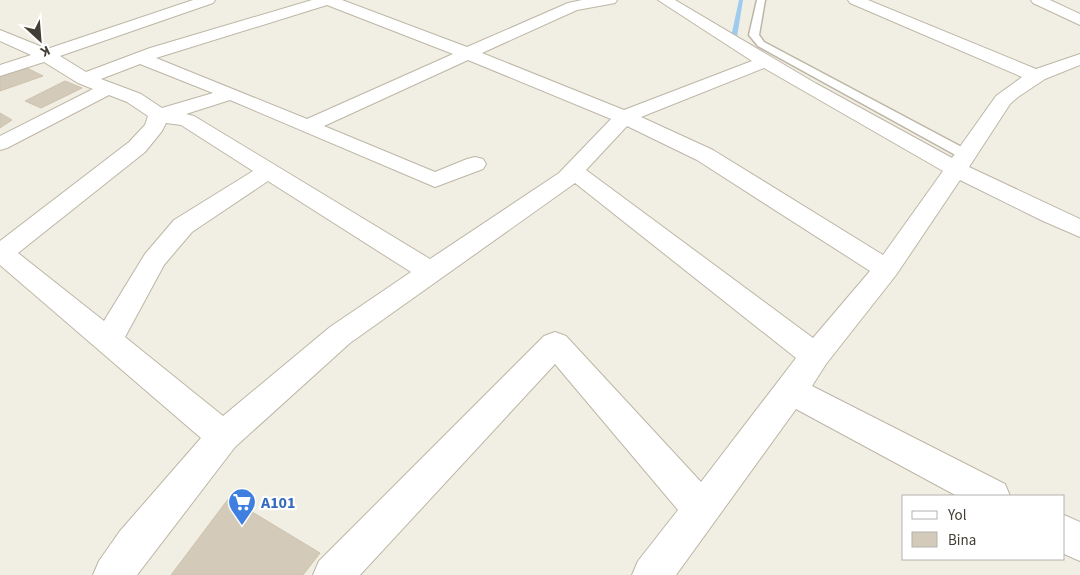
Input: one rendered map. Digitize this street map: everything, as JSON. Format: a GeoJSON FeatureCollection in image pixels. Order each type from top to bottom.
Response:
{"type":"FeatureCollection","features":[{"type":"Feature","properties":{"kind":"street"},"geometry":{"type":"LineString","coordinates":[[0,70],[207,0]]}},
{"type":"Feature","properties":{"kind":"street"},"geometry":{"type":"LineString","coordinates":[[84,78],[240,25],[328,0],[467,53],[624,117],[705,156],[887,269]]}},
{"type":"Feature","properties":{"kind":"street"},"geometry":{"type":"LineString","coordinates":[[307,126],[467,53],[568,3],[610,0]]}},
{"type":"Feature","properties":{"kind":"street"},"geometry":{"type":"LineString","coordinates":[[665,0],[764,62],[961,163],[1027,206],[1080,228]]}},
{"type":"Feature","properties":{"kind":"street"},"geometry":{"type":"LineString","coordinates":[[855,0],[1036,76]]}},
{"type":"Feature","properties":{"kind":"street"},"geometry":{"type":"LineString","coordinates":[[1038,0],[1080,20]]}},
{"type":"Feature","properties":{"kind":"street"},"geometry":{"type":"LineString","coordinates":[[0,36],[46,55],[84,78],[134,98],[158,116],[187,120],[431,272]]}},
{"type":"Feature","properties":{"kind":"street"},"geometry":{"type":"LineString","coordinates":[[141,58],[435,180],[475,164]]}},
{"type":"Feature","properties":{"kind":"street"},"geometry":{"type":"LineString","coordinates":[[113,575],[134,545],[223,436],[340,335],[567,178],[624,117],[764,62]]}},
{"type":"Feature","properties":{"kind":"street"},"geometry":{"type":"LineString","coordinates":[[652,575],[791,391],[815,356],[887,269],[1003,100],[1016,87],[1036,76],[1076,64]]}},
{"type":"Feature","properties":{"kind":"street"},"geometry":{"type":"LineString","coordinates":[[0,144],[109,88]]}},
{"type":"Feature","properties":{"kind":"street"},"geometry":{"type":"LineString","coordinates":[[158,116],[231,94]]}},
{"type":"Feature","properties":{"kind":"street"},"geometry":{"type":"LineString","coordinates":[[158,116],[155,127],[137,147],[1,253],[223,436]]}},
{"type":"Feature","properties":{"kind":"street"},"geometry":{"type":"LineString","coordinates":[[108,340],[154,260],[183,226],[268,170]]}},
{"type":"Feature","properties":{"kind":"street"},"geometry":{"type":"LineString","coordinates":[[573,171],[815,356]]}},
{"type":"Feature","properties":{"kind":"street"},"geometry":{"type":"LineString","coordinates":[[333,575],[555,344],[701,509]]}},
{"type":"Feature","properties":{"kind":"street"},"geometry":{"type":"LineString","coordinates":[[791,391],[990,495]]}},
{"type":"Feature","properties":{"kind":"street"},"geometry":{"type":"LineString","coordinates":[[1065,534],[1080,542]]}},
{"type":"Feature","properties":{"kind":"lane"},"geometry":{"type":"LineString","coordinates":[[761,0],[754,35],[761,44],[961,163]]}},
{"type":"Feature","properties":{"kind":"building"},"geometry":{"type":"Polygon","coordinates":[[[23,66],[43,76],[0,91],[0,73],[23,66]]]}},
{"type":"Feature","properties":{"kind":"building"},"geometry":{"type":"Polygon","coordinates":[[[65,81],[82,88],[41,108],[25,101],[65,81]]]}},
{"type":"Feature","properties":{"kind":"building"},"geometry":{"type":"Polygon","coordinates":[[[0,113],[12,120],[0,128],[0,113]]]}},
{"type":"Feature","properties":{"kind":"building","name":"A101"},"geometry":{"type":"Polygon","coordinates":[[[229,498],[320,553],[303,575],[171,575],[229,498]]]}},
{"type":"Feature","properties":{"kind":"waterway"},"geometry":{"type":"LineString","coordinates":[[741,0],[734,37],[741,43]]}},
{"type":"Feature","properties":{"kind":"place","name":"A101"},"geometry":{"type":"Point","coordinates":[242,526]}}]}
